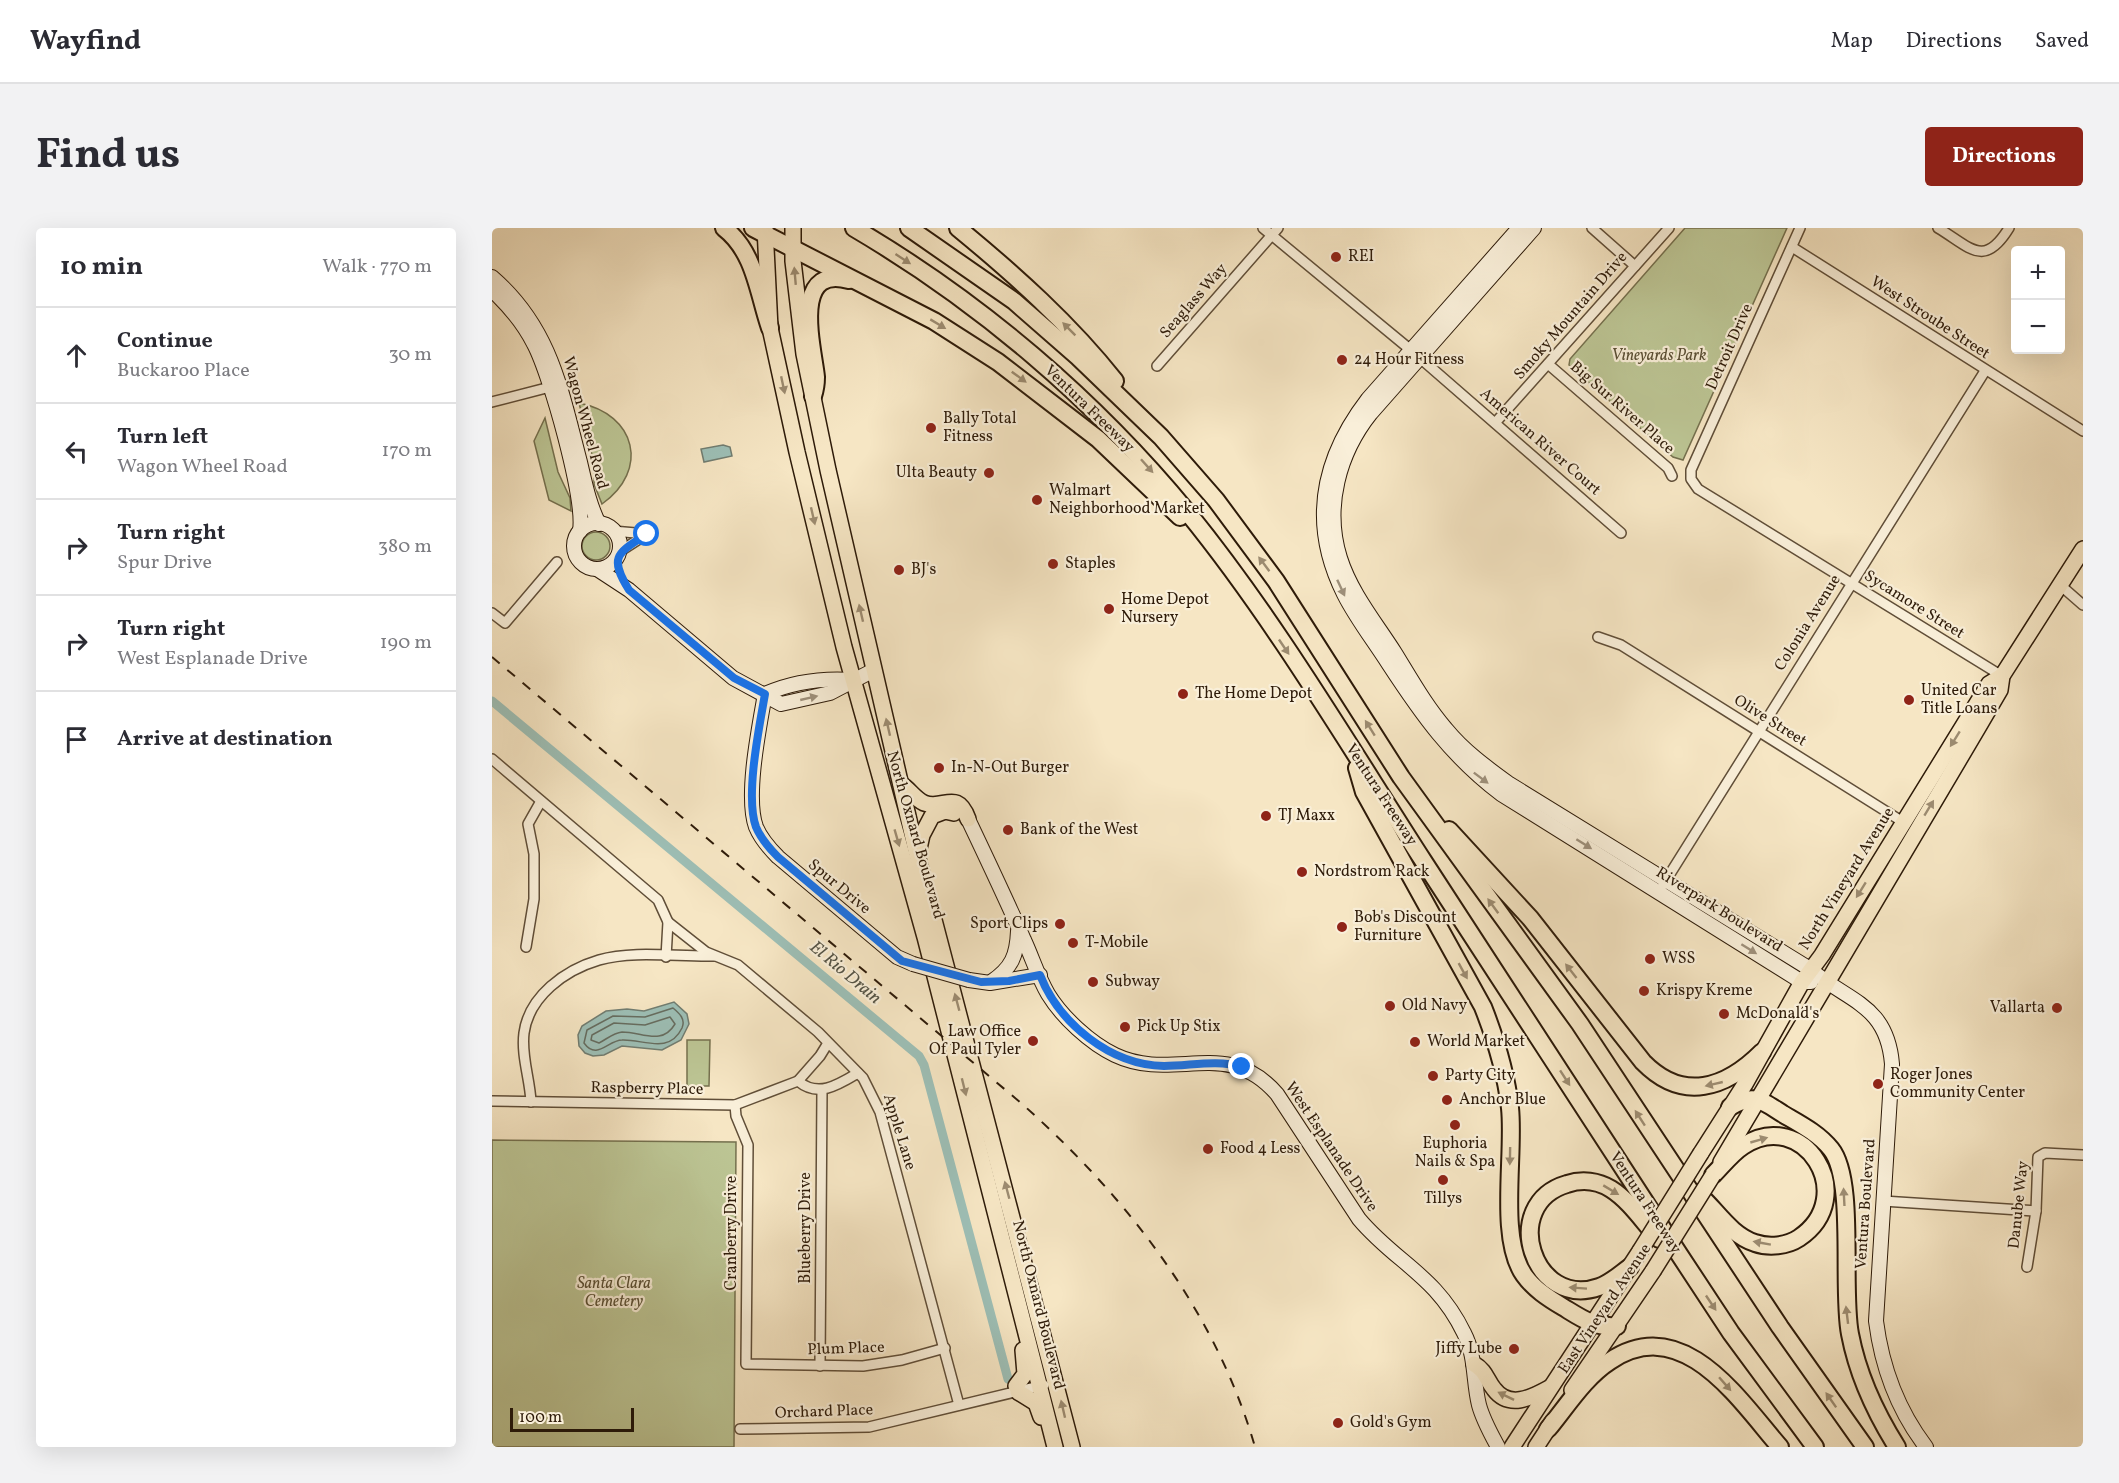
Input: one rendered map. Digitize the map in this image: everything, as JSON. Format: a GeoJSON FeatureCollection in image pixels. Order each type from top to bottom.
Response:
{"type":"FeatureCollection","features":[{"type":"Feature","properties":{"kind":"highway"},"geometry":{"type":"LineString","coordinates":[[724,228],[737,241],[750,262],[770,328]]}},
{"type":"Feature","properties":{"kind":"highway","name":"Ventura Freeway"},"geometry":{"type":"LineString","coordinates":[[854,228],[960,298],[1062,382],[1147,465],[1214,548],[1352,750],[1678,1254],[1737,1341],[1815,1447]]}},
{"type":"Feature","properties":{"kind":"highway","name":"Ventura Freeway"},"geometry":{"type":"LineString","coordinates":[[909,228],[1014,301],[1078,357],[1161,438],[1215,500],[1276,581],[1401,777],[1580,1024],[1678,1176],[1780,1327],[1865,1447]]}},
{"type":"Feature","properties":{"kind":"highway"},"geometry":{"type":"LineString","coordinates":[[958,228],[1030,290],[1098,358],[1161,438]]}},
{"type":"Feature","properties":{"kind":"highway"},"geometry":{"type":"LineString","coordinates":[[761,230],[793,249],[934,321],[1040,392],[1098,439],[1214,548]]}},
{"type":"Feature","properties":{"kind":"highway"},"geometry":{"type":"LineString","coordinates":[[813,396],[816,380],[810,335],[811,297],[818,286],[834,278],[861,283]]}},
{"type":"Feature","properties":{"kind":"highway"},"geometry":{"type":"LineString","coordinates":[[1352,750],[1364,792],[1478,997],[1495,1037],[1510,1108],[1510,1228],[1515,1260],[1524,1276],[1540,1292],[1592,1325],[1617,1326]]}},
{"type":"Feature","properties":{"kind":"highway"},"geometry":{"type":"LineString","coordinates":[[1401,777],[1530,918],[1650,1069],[1680,1085],[1708,1086],[1735,1076],[1762,1053]]}},
{"type":"Feature","properties":{"kind":"highway"},"geometry":{"type":"LineString","coordinates":[[1730,1107],[1742,1100],[1758,1099],[1815,1133],[1832,1150],[1839,1163],[1844,1198],[1846,1307],[1850,1334],[1868,1396],[1898,1447]]}},
{"type":"Feature","properties":{"kind":"highway"},"geometry":{"type":"LineString","coordinates":[[1678,1176],[1709,1203],[1739,1235],[1756,1244],[1779,1246],[1795,1241],[1810,1231],[1824,1206],[1826,1191],[1821,1166],[1802,1145],[1789,1138],[1759,1138],[1743,1146],[1713,1174]]}},
{"type":"Feature","properties":{"kind":"highway"},"geometry":{"type":"LineString","coordinates":[[1630,1267],[1608,1283],[1591,1289],[1572,1289],[1555,1282],[1538,1265],[1530,1247],[1530,1222],[1538,1204],[1552,1191],[1563,1185],[1582,1181],[1601,1184],[1618,1193],[1662,1243],[1678,1254]]}},
{"type":"Feature","properties":{"kind":"highway"},"geometry":{"type":"LineString","coordinates":[[1548,1429],[1593,1375],[1609,1361],[1640,1348],[1660,1348],[1684,1353],[1705,1364],[1780,1447]]}},
{"type":"Feature","properties":{"kind":"main road","name":"North Oxnard Boulevard"},"geometry":{"type":"LineString","coordinates":[[793,228],[793,249],[804,354],[874,670],[918,855],[1072,1447]]}},
{"type":"Feature","properties":{"kind":"main road","name":"North Oxnard Boulevard"},"geometry":{"type":"LineString","coordinates":[[761,230],[770,328],[853,680],[925,938],[1040,1383],[1053,1447]]}},
{"type":"Feature","properties":{"kind":"main road","name":"North Vineyard Avenue"},"geometry":{"type":"LineString","coordinates":[[1884,885],[2000,690],[2002,676],[2083,549]]}},
{"type":"Feature","properties":{"kind":"main road","name":"North Vineyard Avenue"},"geometry":{"type":"LineString","coordinates":[[1730,1107],[1806,976],[1822,955],[1989,684],[2002,676]]}},
{"type":"Feature","properties":{"kind":"main road"},"geometry":{"type":"LineString","coordinates":[[901,784],[923,802],[958,803],[964,808],[968,819]]}},
{"type":"Feature","properties":{"kind":"main road"},"geometry":{"type":"LineString","coordinates":[[918,855],[922,835],[935,814],[950,812],[968,819]]}},
{"type":"Feature","properties":{"kind":"main road"},"geometry":{"type":"LineString","coordinates":[[1758,1099],[1793,1036],[1884,885],[1887,863],[1903,835],[1903,822]]}},
{"type":"Feature","properties":{"kind":"main road","name":"East Vineyard Avenue"},"geometry":{"type":"LineString","coordinates":[[1536,1447],[1653,1271],[1758,1099]]}},
{"type":"Feature","properties":{"kind":"main road","name":"East Vineyard Avenue"},"geometry":{"type":"LineString","coordinates":[[1512,1447],[1630,1267],[1730,1107]]}},
{"type":"Feature","properties":{"kind":"main road"},"geometry":{"type":"LineString","coordinates":[[1025,1326],[1023,1341],[1025,1374],[1017,1389],[1036,1403],[1053,1447]]}},
{"type":"Feature","properties":{"kind":"main road"},"geometry":{"type":"LineString","coordinates":[[1474,1364],[1485,1370],[1494,1390],[1512,1400],[1525,1400],[1549,1388]]}},
{"type":"Feature","properties":{"kind":"street","name":"American River Court"},"geometry":{"type":"LineString","coordinates":[[1263,228],[1275,231],[1621,533]]}},
{"type":"Feature","properties":{"kind":"street","name":"Riverpark Boulevard"},"geometry":{"type":"LineString","coordinates":[[1519,228],[1416,354],[1361,426],[1342,462],[1336,485],[1334,522],[1340,558],[1346,574],[1427,703],[1446,729],[1473,758],[1508,783],[1666,880],[1806,976]]}},
{"type":"Feature","properties":{"kind":"street","name":"Riverpark Boulevard"},"geometry":{"type":"LineString","coordinates":[[1534,228],[1357,414],[1342,437],[1326,483],[1324,524],[1326,545],[1337,579],[1345,597],[1419,710],[1444,743],[1471,771],[1501,794],[1660,893],[1806,976],[1825,982]]}},
{"type":"Feature","properties":{"kind":"street"},"geometry":{"type":"LineString","coordinates":[[1592,228],[1635,266]]}},
{"type":"Feature","properties":{"kind":"street","name":"Smoky Mountain Drive"},"geometry":{"type":"LineString","coordinates":[[1495,423],[1669,228]]}},
{"type":"Feature","properties":{"kind":"street","name":"Detroit Drive"},"geometry":{"type":"LineString","coordinates":[[1691,479],[1691,470],[1800,228]]}},
{"type":"Feature","properties":{"kind":"street"},"geometry":{"type":"LineString","coordinates":[[1938,228],[1970,249],[1980,252],[1998,246],[2009,228]]}},
{"type":"Feature","properties":{"kind":"street","name":"Seaglass Way"},"geometry":{"type":"LineString","coordinates":[[1157,366],[1275,231]]}},
{"type":"Feature","properties":{"kind":"street","name":"West Stroube Street"},"geometry":{"type":"LineString","coordinates":[[1792,247],[2083,431]]}},
{"type":"Feature","properties":{"kind":"street","name":"Wagon Wheel Road"},"geometry":{"type":"LineString","coordinates":[[492,277],[517,302],[535,326],[553,363],[555,386],[579,499],[580,531]]}},
{"type":"Feature","properties":{"kind":"street","name":"Wagon Wheel Road"},"geometry":{"type":"LineString","coordinates":[[492,290],[516,316],[534,344],[555,386],[599,524]]}},
{"type":"Feature","properties":{"kind":"street","name":"Big Sur River Place"},"geometry":{"type":"LineString","coordinates":[[1548,363],[1668,468],[1671,476]]}},
{"type":"Feature","properties":{"kind":"street","name":"Colonia Avenue"},"geometry":{"type":"LineString","coordinates":[[1660,893],[1758,732],[1985,371]]}},
{"type":"Feature","properties":{"kind":"street"},"geometry":{"type":"LineString","coordinates":[[492,402],[555,386]]}},
{"type":"Feature","properties":{"kind":"street","name":"Sycamore Street"},"geometry":{"type":"LineString","coordinates":[[1691,479],[1698,489],[2002,676]]}},
{"type":"Feature","properties":{"kind":"street"},"geometry":{"type":"LineString","coordinates":[[597,569],[611,565],[618,555],[647,534],[613,531],[599,524],[592,524],[580,531],[575,543],[576,556],[584,565],[597,569],[629,590],[734,678],[765,694],[780,688],[827,678],[853,680],[874,670]]}},
{"type":"Feature","properties":{"kind":"street"},"geometry":{"type":"LineString","coordinates":[[613,531],[622,578],[629,590]]}},
{"type":"Feature","properties":{"kind":"street"},"geometry":{"type":"LineString","coordinates":[[492,613],[505,623],[557,562]]}},
{"type":"Feature","properties":{"kind":"street"},"geometry":{"type":"LineString","coordinates":[[2059,585],[2083,605]]}},
{"type":"Feature","properties":{"kind":"street","name":"Olive Street"},"geometry":{"type":"LineString","coordinates":[[1598,637],[1621,645],[1903,822]]}},
{"type":"Feature","properties":{"kind":"street","name":"Spur Drive"},"geometry":{"type":"LineString","coordinates":[[765,694],[752,799],[756,827],[765,843],[778,857],[897,957],[969,980],[990,983],[1040,975]]}},
{"type":"Feature","properties":{"kind":"street","name":"Apple Lane"},"geometry":{"type":"LineString","coordinates":[[492,759],[658,900],[669,922],[692,943],[740,967],[858,1072],[880,1112],[959,1405]]}},
{"type":"Feature","properties":{"kind":"street"},"geometry":{"type":"LineString","coordinates":[[526,947],[534,899],[534,854],[528,824],[541,801]]}},
{"type":"Feature","properties":{"kind":"street","name":"West Esplanade Drive"},"geometry":{"type":"LineString","coordinates":[[968,819],[1047,993],[1061,1011],[1098,1045],[1114,1055],[1147,1065],[1230,1064],[1261,1077],[1277,1094],[1359,1219],[1438,1290],[1464,1332],[1474,1364],[1479,1404],[1498,1447]]}},
{"type":"Feature","properties":{"kind":"street"},"geometry":{"type":"LineString","coordinates":[[666,957],[669,922]]}},
{"type":"Feature","properties":{"kind":"street"},"geometry":{"type":"LineString","coordinates":[[990,983],[1012,964],[1018,945],[1018,928]]}},
{"type":"Feature","properties":{"kind":"street"},"geometry":{"type":"LineString","coordinates":[[531,1102],[523,1048],[524,1031],[529,1015],[547,989],[599,960],[620,957],[717,956]]}},
{"type":"Feature","properties":{"kind":"street","name":"Ventura Boulevard"},"geometry":{"type":"LineString","coordinates":[[1825,982],[1867,1008],[1883,1028],[1888,1039],[1892,1064],[1876,1305],[1880,1345],[1893,1391],[1907,1420],[1926,1447]]}},
{"type":"Feature","properties":{"kind":"street","name":"Raspberry Place"},"geometry":{"type":"LineString","coordinates":[[492,1101],[735,1105],[798,1081],[828,1043]]}},
{"type":"Feature","properties":{"kind":"street"},"geometry":{"type":"LineString","coordinates":[[798,1081],[805,1087],[822,1090],[858,1072]]}},
{"type":"Feature","properties":{"kind":"street","name":"Blueberry Drive"},"geometry":{"type":"LineString","coordinates":[[820,1366],[822,1090]]}},
{"type":"Feature","properties":{"kind":"street","name":"Cranberry Drive"},"geometry":{"type":"LineString","coordinates":[[735,1105],[736,1116],[748,1145],[746,1364]]}},
{"type":"Feature","properties":{"kind":"street","name":"Danube Way"},"geometry":{"type":"LineString","coordinates":[[2027,1267],[2036,1211],[2038,1155],[2045,1153],[2083,1155]]}},
{"type":"Feature","properties":{"kind":"street"},"geometry":{"type":"LineString","coordinates":[[1882,1201],[2036,1211]]}},
{"type":"Feature","properties":{"kind":"street","name":"Plum Place"},"geometry":{"type":"LineString","coordinates":[[746,1364],[820,1366],[882,1364],[945,1348]]}},
{"type":"Feature","properties":{"kind":"street","name":"Orchard Place"},"geometry":{"type":"LineString","coordinates":[[740,1429],[869,1427],[1056,1379]]}},
{"type":"Feature","properties":{"kind":"green space","name":"Vineyards Park"},"geometry":{"type":"Polygon","coordinates":[[[1685,228],[1787,228],[1683,460],[1673,457],[1569,365],[1570,359],[1685,228]]]}},
{"type":"Feature","properties":{"kind":"green space"},"geometry":{"type":"Polygon","coordinates":[[[579,403],[598,409],[613,419],[624,431],[630,445],[631,460],[627,475],[617,490],[602,504],[594,484],[594,463],[579,403]]]}},
{"type":"Feature","properties":{"kind":"green space"},"geometry":{"type":"Polygon","coordinates":[[[545,418],[558,472],[570,498],[571,511],[549,500],[534,441],[545,418]]]}},
{"type":"Feature","properties":{"kind":"green space"},"geometry":{"type":"Polygon","coordinates":[[[596,532],[606,536],[610,546],[606,556],[596,560],[586,556],[582,546],[586,536],[596,532]]]}},
{"type":"Feature","properties":{"kind":"green space"},"geometry":{"type":"Polygon","coordinates":[[[687,1040],[710,1040],[709,1086],[687,1086],[687,1040]]]}},
{"type":"Feature","properties":{"kind":"green space","name":"Santa Clara Cemetery"},"geometry":{"type":"Polygon","coordinates":[[[492,1140],[736,1142],[734,1447],[492,1447],[492,1140]]]}},
{"type":"Feature","properties":{"kind":"water"},"geometry":{"type":"Polygon","coordinates":[[[723,445],[730,447],[732,456],[704,462],[701,449],[723,445]]]}},
{"type":"Feature","properties":{"kind":"water"},"geometry":{"type":"Polygon","coordinates":[[[674,1002],[687,1014],[689,1024],[681,1040],[662,1050],[622,1046],[604,1055],[593,1056],[585,1053],[579,1046],[578,1035],[582,1026],[606,1011],[627,1009],[644,1011],[674,1002]]]}},
{"type":"Feature","properties":{"kind":"waterway","name":"El Rio Drain"},"geometry":{"type":"LineString","coordinates":[[492,701],[919,1056],[924,1065],[1008,1379]]}},
{"type":"Feature","properties":{"kind":"railway"},"geometry":{"type":"LineString","coordinates":[[492,657],[1021,1103],[1060,1139],[1131,1217],[1163,1259],[1192,1303],[1217,1349],[1238,1397],[1255,1447]]}},
{"type":"Feature","properties":{"kind":"place","name":"REI"},"geometry":{"type":"Point","coordinates":[1336,257]}},
{"type":"Feature","properties":{"kind":"place","name":"24 Hour Fitness"},"geometry":{"type":"Point","coordinates":[1342,360]}},
{"type":"Feature","properties":{"kind":"place","name":"Bally Total Fitness"},"geometry":{"type":"Point","coordinates":[931,428]}},
{"type":"Feature","properties":{"kind":"place","name":"Ulta Beauty"},"geometry":{"type":"Point","coordinates":[989,473]}},
{"type":"Feature","properties":{"kind":"place","name":"Walmart Neighborhood Market"},"geometry":{"type":"Point","coordinates":[1037,500]}},
{"type":"Feature","properties":{"kind":"place","name":"Staples"},"geometry":{"type":"Point","coordinates":[1053,564]}},
{"type":"Feature","properties":{"kind":"place","name":"BJ's"},"geometry":{"type":"Point","coordinates":[899,570]}},
{"type":"Feature","properties":{"kind":"place","name":"Home Depot Nursery"},"geometry":{"type":"Point","coordinates":[1109,609]}},
{"type":"Feature","properties":{"kind":"place","name":"The Home Depot"},"geometry":{"type":"Point","coordinates":[1183,694]}},
{"type":"Feature","properties":{"kind":"place","name":"United Car Title Loans"},"geometry":{"type":"Point","coordinates":[1909,700]}},
{"type":"Feature","properties":{"kind":"place","name":"In-N-Out Burger"},"geometry":{"type":"Point","coordinates":[939,768]}},
{"type":"Feature","properties":{"kind":"place","name":"TJ Maxx"},"geometry":{"type":"Point","coordinates":[1266,816]}},
{"type":"Feature","properties":{"kind":"place","name":"Bank of the West"},"geometry":{"type":"Point","coordinates":[1008,830]}},
{"type":"Feature","properties":{"kind":"place","name":"Nordstrom Rack"},"geometry":{"type":"Point","coordinates":[1302,872]}},
{"type":"Feature","properties":{"kind":"place","name":"Sport Clips"},"geometry":{"type":"Point","coordinates":[1060,924]}},
{"type":"Feature","properties":{"kind":"place","name":"Bob's Discount Furniture"},"geometry":{"type":"Point","coordinates":[1342,927]}},
{"type":"Feature","properties":{"kind":"place","name":"T-Mobile"},"geometry":{"type":"Point","coordinates":[1073,943]}},
{"type":"Feature","properties":{"kind":"place","name":"WSS"},"geometry":{"type":"Point","coordinates":[1650,959]}},
{"type":"Feature","properties":{"kind":"place","name":"Subway"},"geometry":{"type":"Point","coordinates":[1093,982]}},
{"type":"Feature","properties":{"kind":"place","name":"Krispy Kreme"},"geometry":{"type":"Point","coordinates":[1644,991]}},
{"type":"Feature","properties":{"kind":"place","name":"Old Navy"},"geometry":{"type":"Point","coordinates":[1390,1006]}},
{"type":"Feature","properties":{"kind":"place","name":"Vallarta"},"geometry":{"type":"Point","coordinates":[2057,1008]}},
{"type":"Feature","properties":{"kind":"place","name":"McDonald's"},"geometry":{"type":"Point","coordinates":[1724,1014]}},
{"type":"Feature","properties":{"kind":"place","name":"Pick Up Stix"},"geometry":{"type":"Point","coordinates":[1125,1027]}},
{"type":"Feature","properties":{"kind":"place","name":"Law Office Of Paul Tyler"},"geometry":{"type":"Point","coordinates":[1033,1041]}},
{"type":"Feature","properties":{"kind":"place","name":"World Market"},"geometry":{"type":"Point","coordinates":[1415,1042]}},
{"type":"Feature","properties":{"kind":"place","name":"Party City"},"geometry":{"type":"Point","coordinates":[1433,1076]}},
{"type":"Feature","properties":{"kind":"place","name":"Roger Jones Community Center"},"geometry":{"type":"Point","coordinates":[1878,1084]}},
{"type":"Feature","properties":{"kind":"place","name":"Anchor Blue"},"geometry":{"type":"Point","coordinates":[1447,1100]}},
{"type":"Feature","properties":{"kind":"place","name":"Euphoria Nails & Spa"},"geometry":{"type":"Point","coordinates":[1455,1125]}},
{"type":"Feature","properties":{"kind":"place","name":"Food 4 Less"},"geometry":{"type":"Point","coordinates":[1208,1149]}},
{"type":"Feature","properties":{"kind":"place","name":"Tillys"},"geometry":{"type":"Point","coordinates":[1443,1180]}},
{"type":"Feature","properties":{"kind":"place","name":"Jiffy Lube"},"geometry":{"type":"Point","coordinates":[1514,1349]}},
{"type":"Feature","properties":{"kind":"place","name":"Gold's Gym"},"geometry":{"type":"Point","coordinates":[1338,1423]}},
{"type":"Feature","properties":{"kind":"route"},"geometry":{"type":"LineString","coordinates":[[647,534],[619,552],[618,555],[618,566],[629,590],[734,678],[765,694],[752,806],[756,827],[765,843],[778,857],[902,961],[969,980],[990,983],[1040,975],[1047,993],[1061,1011],[1098,1045],[1114,1055],[1147,1065],[1218,1062],[1242,1067]]}}]}
